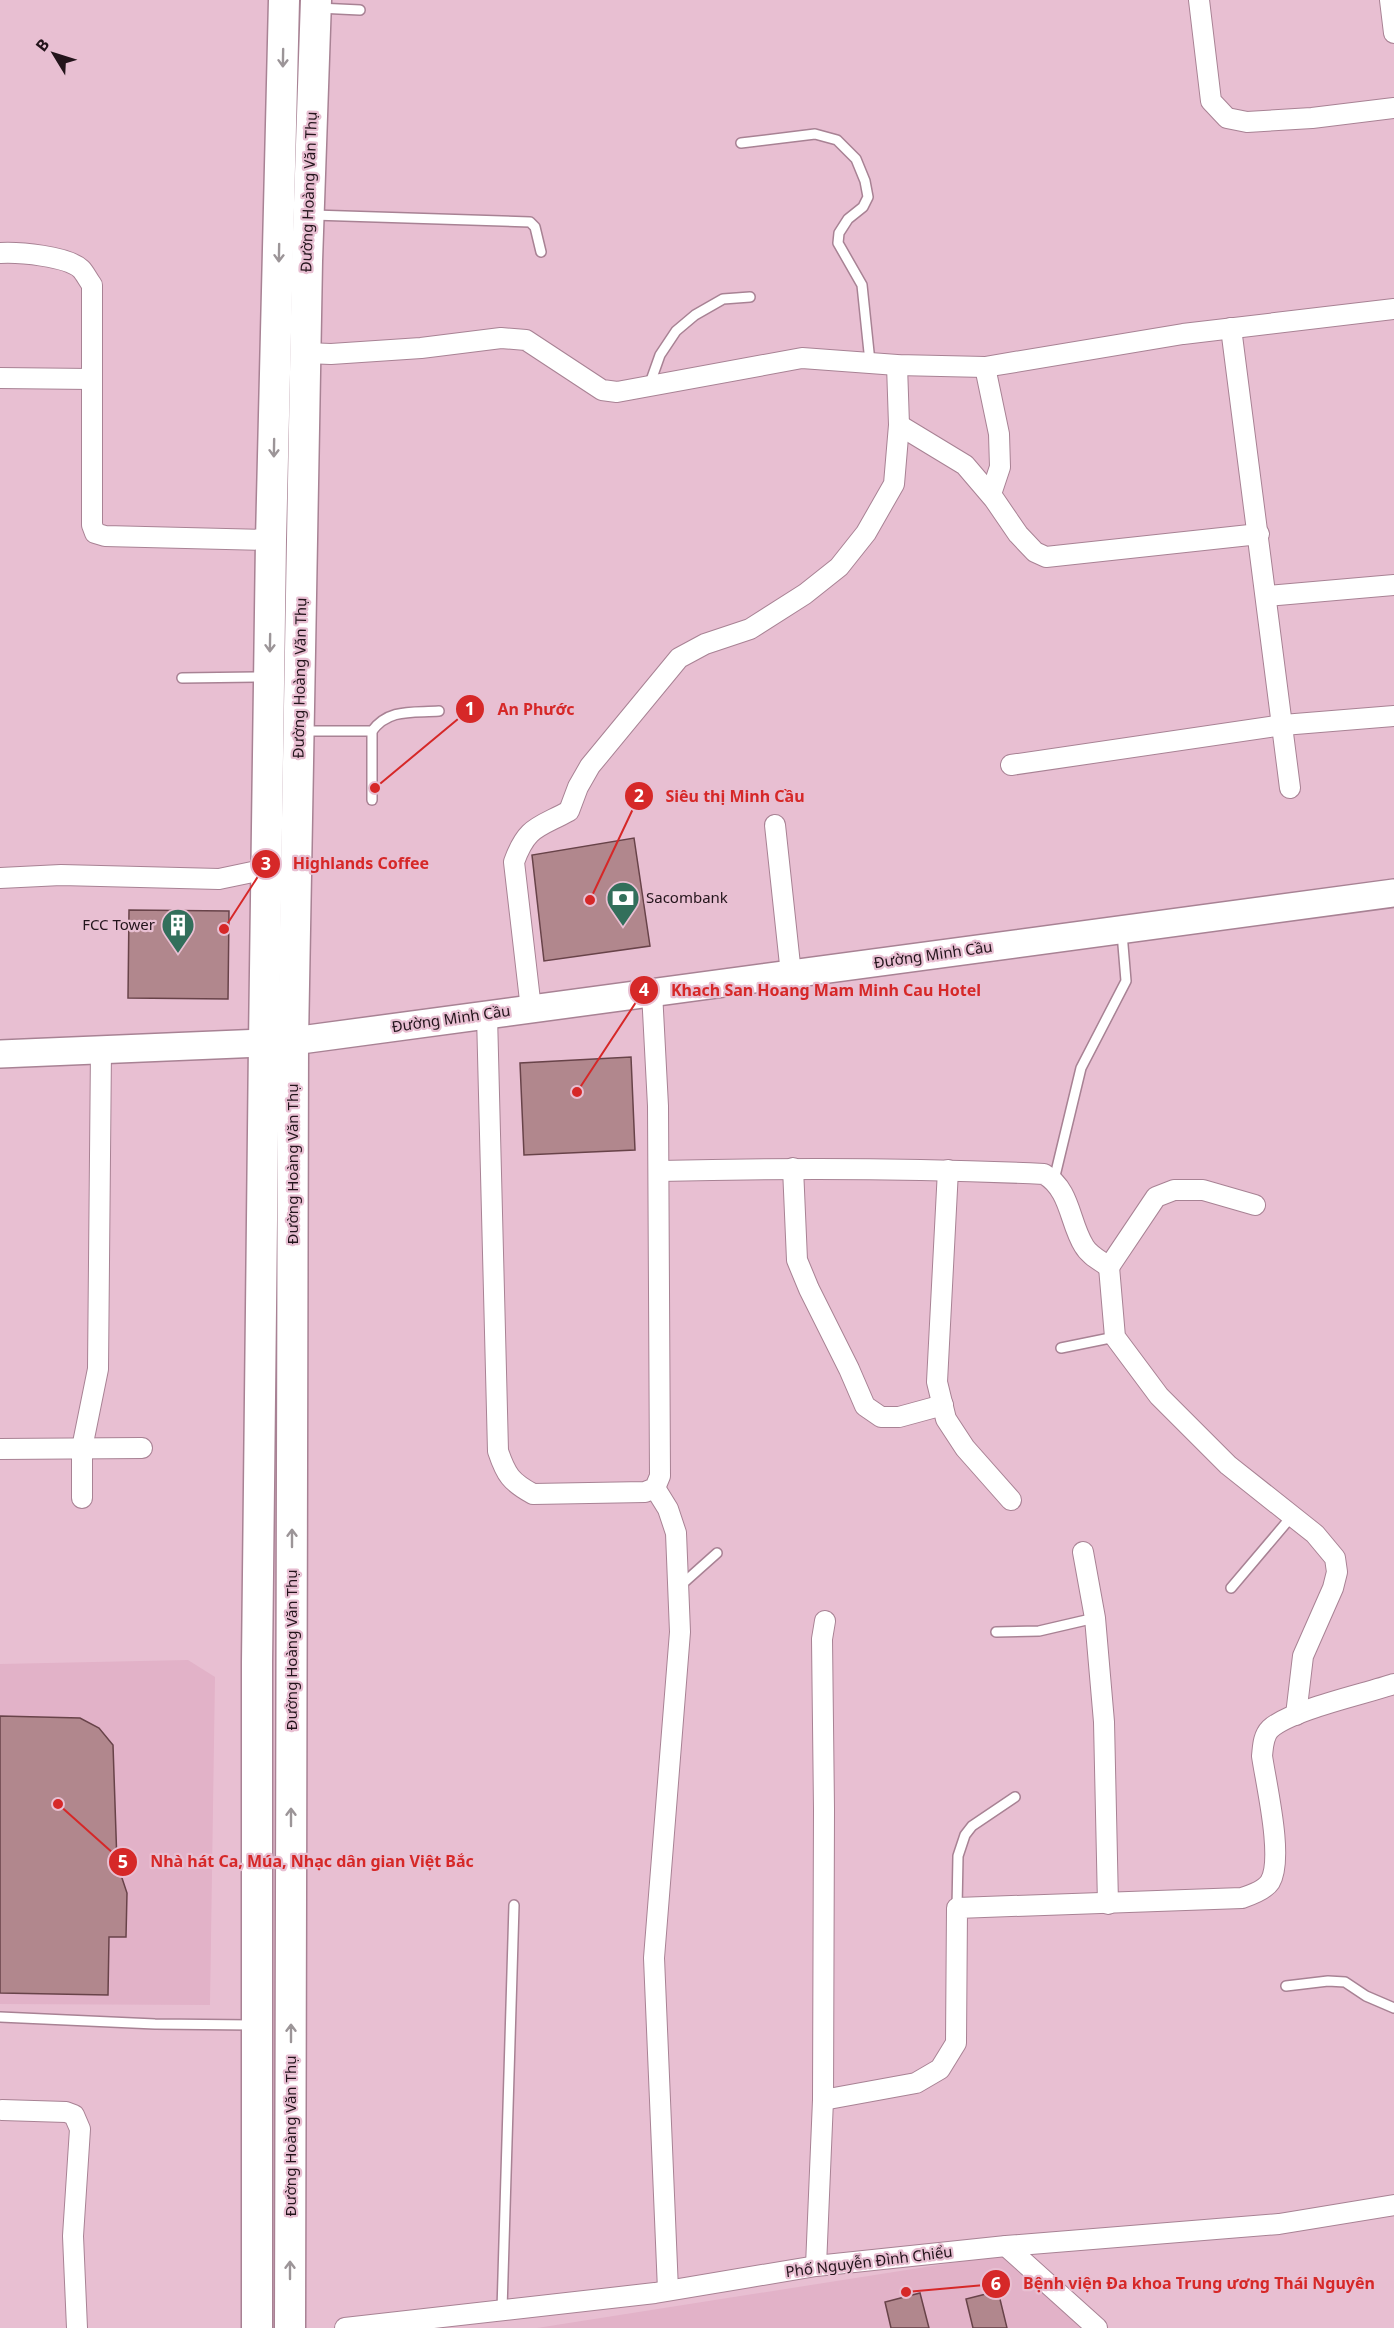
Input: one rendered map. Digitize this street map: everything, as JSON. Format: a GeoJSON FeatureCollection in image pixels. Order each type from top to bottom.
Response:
{"type":"FeatureCollection","features":[{"type":"Feature","properties":{"kind":"main road"},"geometry":{"type":"LineString","coordinates":[[284,3],[329,4]]}},
{"type":"Feature","properties":{"kind":"main road","name":"Đường Hoàng Văn Thụ"},"geometry":{"type":"LineString","coordinates":[[284,3],[267,869],[279,1042],[292,1665],[290,2328]]}},
{"type":"Feature","properties":{"kind":"main road","name":"Đường Hoàng Văn Thụ"},"geometry":{"type":"LineString","coordinates":[[257,2328],[258,1663],[279,1042],[299,731],[308,215],[329,4]]}},
{"type":"Feature","properties":{"kind":"main road"},"geometry":{"type":"LineString","coordinates":[[272,529],[303,519]]}},
{"type":"Feature","properties":{"kind":"main road"},"geometry":{"type":"LineString","coordinates":[[258,1663],[292,1665]]}},
{"type":"Feature","properties":{"kind":"street"},"geometry":{"type":"LineString","coordinates":[[1199,0],[1211,101],[1227,118],[1247,122],[1312,118],[1394,108]]}},
{"type":"Feature","properties":{"kind":"street"},"geometry":{"type":"LineString","coordinates":[[1390,0],[1394,33]]}},
{"type":"Feature","properties":{"kind":"street"},"geometry":{"type":"LineString","coordinates":[[0,253],[59,259],[80,268],[92,285],[92,525],[95,533],[105,536],[272,529]]}},
{"type":"Feature","properties":{"kind":"street"},"geometry":{"type":"LineString","coordinates":[[305,353],[331,354],[421,348],[501,338],[526,340],[602,390],[617,392],[802,358],[897,365],[985,367],[1183,334],[1394,309]]}},
{"type":"Feature","properties":{"kind":"street"},"geometry":{"type":"LineString","coordinates":[[1232,328],[1290,788]]}},
{"type":"Feature","properties":{"kind":"street"},"geometry":{"type":"LineString","coordinates":[[531,1009],[514,862],[521,842],[533,830],[569,811],[578,787],[590,766],[679,658],[705,644],[750,630],[805,594],[839,567],[866,533],[894,484],[899,425],[897,365]]}},
{"type":"Feature","properties":{"kind":"street"},"geometry":{"type":"LineString","coordinates":[[985,367],[999,434],[1000,467],[991,494]]}},
{"type":"Feature","properties":{"kind":"street"},"geometry":{"type":"LineString","coordinates":[[0,378],[91,379]]}},
{"type":"Feature","properties":{"kind":"street"},"geometry":{"type":"LineString","coordinates":[[899,425],[965,465],[991,494],[1018,534],[1035,552],[1046,557],[1259,534]]}},
{"type":"Feature","properties":{"kind":"street"},"geometry":{"type":"LineString","coordinates":[[1267,597],[1394,585]]}},
{"type":"Feature","properties":{"kind":"street"},"geometry":{"type":"LineString","coordinates":[[1011,765],[1283,725],[1394,717]]}},
{"type":"Feature","properties":{"kind":"street"},"geometry":{"type":"LineString","coordinates":[[775,825],[791,974]]}},
{"type":"Feature","properties":{"kind":"street"},"geometry":{"type":"LineString","coordinates":[[0,878],[61,875],[219,879],[267,869]]}},
{"type":"Feature","properties":{"kind":"street","name":"Đường Minh Cầu"},"geometry":{"type":"LineString","coordinates":[[0,1054],[279,1042],[1394,893]]}},
{"type":"Feature","properties":{"kind":"street"},"geometry":{"type":"LineString","coordinates":[[488,1015],[498,1451],[505,1473],[518,1486],[533,1494],[645,1492],[655,1488],[660,1476],[658,1106],[652,992]]}},
{"type":"Feature","properties":{"kind":"street"},"geometry":{"type":"LineString","coordinates":[[82,1498],[82,1448],[98,1370],[101,1049]]}},
{"type":"Feature","properties":{"kind":"street"},"geometry":{"type":"LineString","coordinates":[[658,1171],[793,1168],[1044,1174],[1054,1180],[1065,1195],[1084,1247],[1109,1267]]}},
{"type":"Feature","properties":{"kind":"street"},"geometry":{"type":"LineString","coordinates":[[793,1168],[797,1260],[865,1406],[881,1417],[899,1417],[943,1405]]}},
{"type":"Feature","properties":{"kind":"street"},"geometry":{"type":"LineString","coordinates":[[948,1170],[937,1382],[946,1419],[965,1448],[1011,1500]]}},
{"type":"Feature","properties":{"kind":"street"},"geometry":{"type":"LineString","coordinates":[[1255,1205],[1203,1190],[1173,1190],[1156,1197],[1109,1267],[1115,1338],[1159,1396],[1228,1465],[1315,1534],[1335,1558],[1337,1572],[1333,1588],[1302,1656],[1296,1715]]}},
{"type":"Feature","properties":{"kind":"street"},"geometry":{"type":"LineString","coordinates":[[0,1449],[142,1449]]}},
{"type":"Feature","properties":{"kind":"street"},"geometry":{"type":"LineString","coordinates":[[655,1488],[668,1509],[676,1533],[680,1632],[654,1958],[668,2290]]}},
{"type":"Feature","properties":{"kind":"street"},"geometry":{"type":"LineString","coordinates":[[1083,1552],[1095,1617],[1104,1722],[1108,1904]]}},
{"type":"Feature","properties":{"kind":"street"},"geometry":{"type":"LineString","coordinates":[[816,2266],[823,2100],[822,1639],[825,1621]]}},
{"type":"Feature","properties":{"kind":"street"},"geometry":{"type":"LineString","coordinates":[[823,2100],[916,2084],[940,2069],[956,2043],[957,1908],[1242,1898],[1259,1891],[1270,1882],[1277,1857],[1262,1756],[1263,1743],[1269,1730],[1296,1715],[1394,1684]]}},
{"type":"Feature","properties":{"kind":"street"},"geometry":{"type":"LineString","coordinates":[[2,2110],[66,2112],[74,2115],[80,2129],[73,2236],[77,2328]]}},
{"type":"Feature","properties":{"kind":"street","name":"Phố Nguyễn Đình Chiểu"},"geometry":{"type":"LineString","coordinates":[[345,2328],[668,2290],[816,2266],[1006,2246],[1279,2224],[1394,2205]]}},
{"type":"Feature","properties":{"kind":"street"},"geometry":{"type":"LineString","coordinates":[[1006,2246],[1097,2328]]}},
{"type":"Feature","properties":{"kind":"lane"},"geometry":{"type":"LineString","coordinates":[[329,4],[360,10]]}},
{"type":"Feature","properties":{"kind":"lane"},"geometry":{"type":"LineString","coordinates":[[741,143],[816,134],[837,140],[856,159],[865,181],[868,197],[839,232],[838,243],[862,285],[870,362]]}},
{"type":"Feature","properties":{"kind":"lane"},"geometry":{"type":"LineString","coordinates":[[308,215],[530,222],[535,227],[541,252]]}},
{"type":"Feature","properties":{"kind":"lane"},"geometry":{"type":"LineString","coordinates":[[650,386],[660,355],[676,331],[695,315],[723,299],[750,297]]}},
{"type":"Feature","properties":{"kind":"lane"},"geometry":{"type":"LineString","coordinates":[[182,678],[270,677]]}},
{"type":"Feature","properties":{"kind":"lane"},"geometry":{"type":"LineString","coordinates":[[372,800],[372,730],[380,720],[389,715],[439,711]]}},
{"type":"Feature","properties":{"kind":"lane"},"geometry":{"type":"LineString","coordinates":[[299,731],[372,730]]}},
{"type":"Feature","properties":{"kind":"lane"},"geometry":{"type":"LineString","coordinates":[[1054,1180],[1081,1068],[1126,981],[1122,929]]}},
{"type":"Feature","properties":{"kind":"lane"},"geometry":{"type":"LineString","coordinates":[[1061,1348],[1115,1338]]}},
{"type":"Feature","properties":{"kind":"lane"},"geometry":{"type":"LineString","coordinates":[[1231,1588],[1292,1516]]}},
{"type":"Feature","properties":{"kind":"lane"},"geometry":{"type":"LineString","coordinates":[[678,1588],[717,1553]]}},
{"type":"Feature","properties":{"kind":"lane"},"geometry":{"type":"LineString","coordinates":[[996,1632],[1039,1631],[1095,1617]]}},
{"type":"Feature","properties":{"kind":"lane"},"geometry":{"type":"LineString","coordinates":[[957,1908],[958,1856],[965,1835],[972,1826],[1015,1797]]}},
{"type":"Feature","properties":{"kind":"lane"},"geometry":{"type":"LineString","coordinates":[[502,2310],[514,1905]]}},
{"type":"Feature","properties":{"kind":"lane"},"geometry":{"type":"LineString","coordinates":[[1286,1986],[1328,1980],[1345,1982],[1366,1996],[1394,2008]]}},
{"type":"Feature","properties":{"kind":"lane"},"geometry":{"type":"LineString","coordinates":[[0,2017],[155,2025],[257,2025]]}},
{"type":"Feature","properties":{"kind":"shaded area"},"geometry":{"type":"Polygon","coordinates":[[[188,1660],[215,1677],[210,2005],[0,2004],[0,1664],[188,1660]]]}},
{"type":"Feature","properties":{"kind":"shaded area"},"geometry":{"type":"Polygon","coordinates":[[[1002,2255],[1081,2328],[537,2328],[1002,2255]]]}},
{"type":"Feature","properties":{"kind":"building"},"geometry":{"type":"Polygon","coordinates":[[[634,838],[650,946],[544,961],[532,855],[634,838]]]}},
{"type":"Feature","properties":{"kind":"building","name":"FCC Tower"},"geometry":{"type":"Polygon","coordinates":[[[129,910],[229,911],[228,999],[128,998],[129,910]]]}},
{"type":"Feature","properties":{"kind":"building"},"geometry":{"type":"Polygon","coordinates":[[[631,1057],[635,1150],[524,1155],[520,1063],[631,1057]]]}},
{"type":"Feature","properties":{"kind":"building"},"geometry":{"type":"Polygon","coordinates":[[[0,1716],[80,1718],[99,1728],[113,1745],[117,1863],[127,1893],[126,1937],[109,1937],[108,1995],[0,1993],[0,1716]]]}},
{"type":"Feature","properties":{"kind":"building"},"geometry":{"type":"Polygon","coordinates":[[[998,2291],[1007,2328],[973,2328],[966,2299],[998,2291]]]}},
{"type":"Feature","properties":{"kind":"building"},"geometry":{"type":"Polygon","coordinates":[[[920,2293],[929,2328],[891,2328],[885,2302],[920,2293]]]}},
{"type":"Feature","properties":{"kind":"place","name":"An Phước"},"geometry":{"type":"Point","coordinates":[375,788]}},
{"type":"Feature","properties":{"kind":"place","name":"Siêu thị Minh Cầu"},"geometry":{"type":"Point","coordinates":[590,900]}},
{"type":"Feature","properties":{"kind":"place","name":"Sacombank"},"geometry":{"type":"Point","coordinates":[623,927]}},
{"type":"Feature","properties":{"kind":"place","name":"Highlands Coffee"},"geometry":{"type":"Point","coordinates":[224,929]}},
{"type":"Feature","properties":{"kind":"place","name":"FCC Tower"},"geometry":{"type":"Point","coordinates":[178,954]}},
{"type":"Feature","properties":{"kind":"place","name":"Khach San Hoang Mam Minh Cau Hotel"},"geometry":{"type":"Point","coordinates":[577,1092]}},
{"type":"Feature","properties":{"kind":"place","name":"Nhà hát Ca, Múa, Nhạc dân gian Việt Bắc"},"geometry":{"type":"Point","coordinates":[58,1804]}},
{"type":"Feature","properties":{"kind":"place","name":"Bệnh viện Đa khoa Trung ương Thái Nguyên"},"geometry":{"type":"Point","coordinates":[906,2292]}}]}
